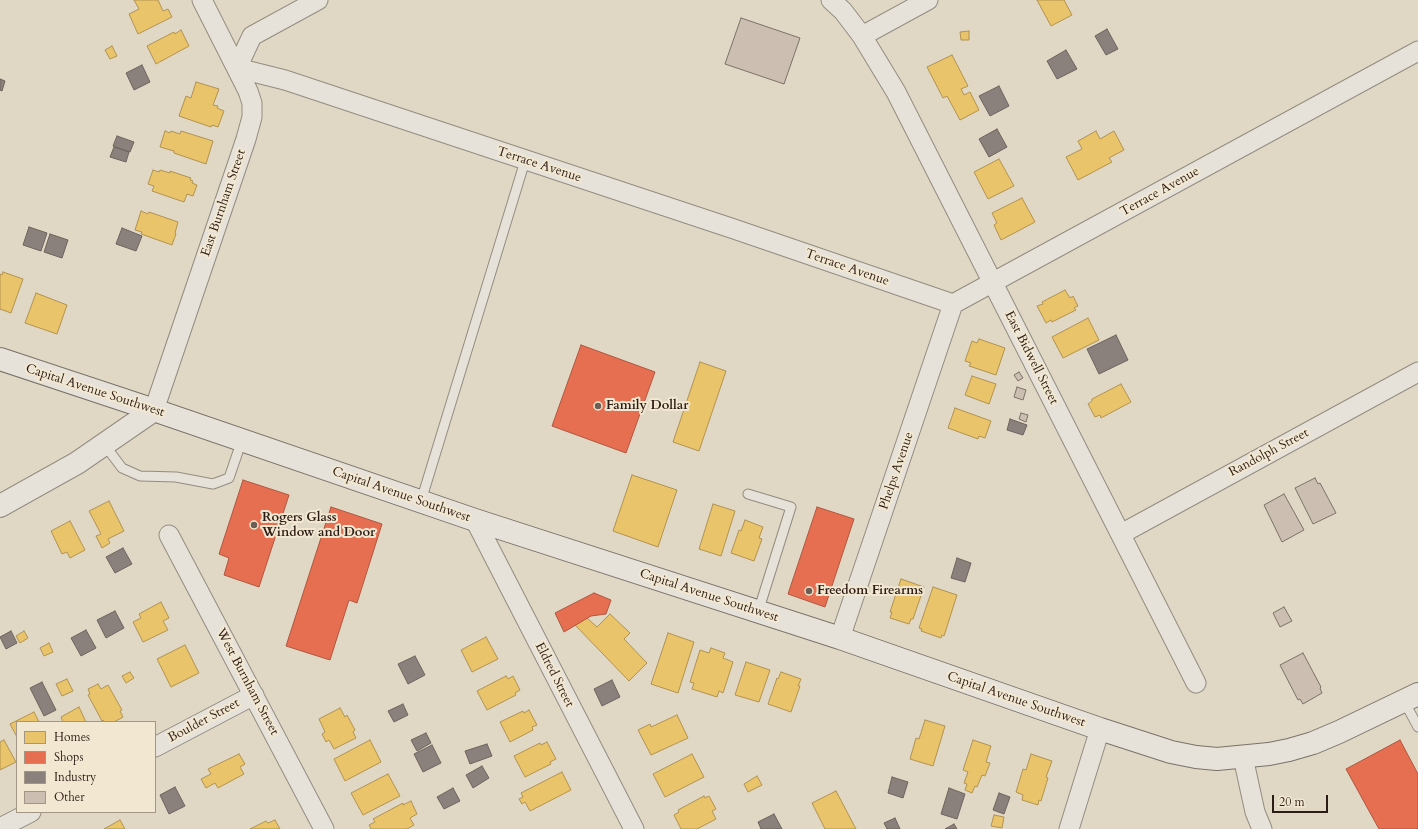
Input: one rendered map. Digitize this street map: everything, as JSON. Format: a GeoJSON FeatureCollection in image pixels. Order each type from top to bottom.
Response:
{"type":"FeatureCollection","features":[{"type":"Feature","properties":{"kind":"main road","name":"Capital Avenue Southwest"},"geometry":{"type":"LineString","coordinates":[[0,359],[475,520],[840,638],[1100,729],[1171,752],[1196,757],[1218,758],[1244,757],[1289,750],[1313,743],[1339,732],[1411,697]]}},
{"type":"Feature","properties":{"kind":"main road"},"geometry":{"type":"LineString","coordinates":[[0,506],[77,463],[154,410]]}},
{"type":"Feature","properties":{"kind":"street","name":"East Burnham Street"},"geometry":{"type":"LineString","coordinates":[[154,410],[250,126],[252,104],[248,91],[202,0]]}},
{"type":"Feature","properties":{"kind":"street"},"geometry":{"type":"LineString","coordinates":[[237,68],[252,36],[318,0]]}},
{"type":"Feature","properties":{"kind":"street","name":"East Bidwell Street"},"geometry":{"type":"LineString","coordinates":[[831,0],[843,11],[862,36],[896,92],[1196,683]]}},
{"type":"Feature","properties":{"kind":"street"},"geometry":{"type":"LineString","coordinates":[[862,36],[928,0]]}},
{"type":"Feature","properties":{"kind":"street","name":"Terrace Avenue"},"geometry":{"type":"LineString","coordinates":[[237,68],[285,80],[525,161],[734,229],[953,304],[1418,51]]}},
{"type":"Feature","properties":{"kind":"street","name":"Phelps Avenue"},"geometry":{"type":"LineString","coordinates":[[840,638],[953,304]]}},
{"type":"Feature","properties":{"kind":"street","name":"Randolph Street"},"geometry":{"type":"LineString","coordinates":[[1121,534],[1418,372]]}},
{"type":"Feature","properties":{"kind":"street","name":"Eldred Street"},"geometry":{"type":"LineString","coordinates":[[475,520],[634,829]]}},
{"type":"Feature","properties":{"kind":"street","name":"West Burnham Street"},"geometry":{"type":"LineString","coordinates":[[169,535],[324,829]]}},
{"type":"Feature","properties":{"kind":"street","name":"Boulder Street"},"geometry":{"type":"LineString","coordinates":[[156,746],[254,695]]}},
{"type":"Feature","properties":{"kind":"street"},"geometry":{"type":"LineString","coordinates":[[1068,829],[1100,729]]}},
{"type":"Feature","properties":{"kind":"street"},"geometry":{"type":"LineString","coordinates":[[1244,757],[1255,812],[1262,829]]}},
{"type":"Feature","properties":{"kind":"street"},"geometry":{"type":"LineString","coordinates":[[1,828],[29,813]]}},
{"type":"Feature","properties":{"kind":"lane"},"geometry":{"type":"LineString","coordinates":[[421,501],[525,161]]}},
{"type":"Feature","properties":{"kind":"lane"},"geometry":{"type":"LineString","coordinates":[[104,444],[122,468],[140,476],[176,477],[213,484],[229,478],[242,440]]}},
{"type":"Feature","properties":{"kind":"lane"},"geometry":{"type":"LineString","coordinates":[[748,494],[791,507],[758,612]]}},
{"type":"Feature","properties":{"kind":"lane"},"geometry":{"type":"LineString","coordinates":[[1411,697],[1418,727]]}},
{"type":"Feature","properties":{"kind":"building: Homes"},"geometry":{"type":"Polygon","coordinates":[[[134,0],[158,0],[163,11],[168,9],[172,17],[138,34],[129,14],[139,9],[134,0]]]}},
{"type":"Feature","properties":{"kind":"building: Homes"},"geometry":{"type":"Polygon","coordinates":[[[1037,0],[1064,0],[1072,15],[1051,26],[1037,0]]]}},
{"type":"Feature","properties":{"kind":"building: Homes"},"geometry":{"type":"Polygon","coordinates":[[[181,30],[189,46],[156,64],[147,46],[181,30]]]}},
{"type":"Feature","properties":{"kind":"building: Homes"},"geometry":{"type":"Polygon","coordinates":[[[969,31],[969,40],[961,40],[960,32],[969,31]]]}},
{"type":"Feature","properties":{"kind":"building: Homes"},"geometry":{"type":"Polygon","coordinates":[[[112,46],[117,56],[110,59],[105,50],[112,46]]]}},
{"type":"Feature","properties":{"kind":"building: Homes"},"geometry":{"type":"Polygon","coordinates":[[[952,55],[968,86],[961,89],[964,95],[970,92],[979,110],[960,120],[947,96],[943,98],[927,67],[952,55]]]}},
{"type":"Feature","properties":{"kind":"building: Homes"},"geometry":{"type":"Polygon","coordinates":[[[196,82],[219,89],[213,105],[218,106],[217,108],[224,111],[218,127],[212,125],[211,127],[179,116],[186,96],[191,98],[196,82]]]}},
{"type":"Feature","properties":{"kind":"building: Homes"},"geometry":{"type":"Polygon","coordinates":[[[165,131],[180,134],[181,131],[213,141],[206,164],[160,147],[165,131]]]}},
{"type":"Feature","properties":{"kind":"building: Homes"},"geometry":{"type":"Polygon","coordinates":[[[1096,131],[1100,139],[1114,131],[1124,150],[1109,158],[1112,162],[1078,180],[1066,157],[1082,149],[1078,141],[1096,131]]]}},
{"type":"Feature","properties":{"kind":"building: Homes"},"geometry":{"type":"Polygon","coordinates":[[[999,159],[1014,186],[988,199],[974,172],[999,159]]]}},
{"type":"Feature","properties":{"kind":"building: Homes"},"geometry":{"type":"Polygon","coordinates":[[[153,170],[159,172],[160,170],[170,173],[170,171],[191,178],[190,180],[193,181],[192,183],[197,185],[193,196],[187,194],[184,202],[152,191],[154,186],[148,184],[153,170]]]}},
{"type":"Feature","properties":{"kind":"building: Homes"},"geometry":{"type":"Polygon","coordinates":[[[1022,198],[1035,222],[1001,240],[994,225],[997,223],[992,213],[1022,198]]]}},
{"type":"Feature","properties":{"kind":"building: Homes"},"geometry":{"type":"Polygon","coordinates":[[[141,211],[148,214],[149,212],[178,222],[172,245],[141,234],[142,232],[135,230],[141,211]]]}},
{"type":"Feature","properties":{"kind":"building: Homes"},"geometry":{"type":"Polygon","coordinates":[[[3,272],[23,279],[11,313],[0,309],[0,274],[2,275],[3,272]]]}},
{"type":"Feature","properties":{"kind":"building: Homes"},"geometry":{"type":"Polygon","coordinates":[[[1065,290],[1070,298],[1073,296],[1078,306],[1074,308],[1076,310],[1052,322],[1051,320],[1046,323],[1037,306],[1043,304],[1042,302],[1065,290]]]}},
{"type":"Feature","properties":{"kind":"building: Homes"},"geometry":{"type":"Polygon","coordinates":[[[36,293],[67,305],[57,334],[25,323],[36,293]]]}},
{"type":"Feature","properties":{"kind":"building: Homes"},"geometry":{"type":"Polygon","coordinates":[[[1088,318],[1099,340],[1063,358],[1052,337],[1088,318]]]}},
{"type":"Feature","properties":{"kind":"building: Homes"},"geometry":{"type":"Polygon","coordinates":[[[979,339],[1005,348],[996,375],[969,366],[971,363],[965,361],[972,341],[977,343],[979,339]]]}},
{"type":"Feature","properties":{"kind":"building: Homes"},"geometry":{"type":"Polygon","coordinates":[[[700,362],[726,371],[699,451],[673,442],[700,362]]]}},
{"type":"Feature","properties":{"kind":"building: Homes"},"geometry":{"type":"Polygon","coordinates":[[[972,376],[996,384],[989,404],[965,395],[972,376]]]}},
{"type":"Feature","properties":{"kind":"building: Homes"},"geometry":{"type":"Polygon","coordinates":[[[1121,384],[1131,402],[1101,418],[1100,415],[1095,417],[1088,404],[1092,401],[1092,399],[1121,384]]]}},
{"type":"Feature","properties":{"kind":"building: Homes"},"geometry":{"type":"Polygon","coordinates":[[[955,408],[991,421],[985,438],[979,436],[978,439],[948,428],[955,408]]]}},
{"type":"Feature","properties":{"kind":"building: Homes"},"geometry":{"type":"Polygon","coordinates":[[[632,475],[677,490],[658,547],[613,531],[632,475]]]}},
{"type":"Feature","properties":{"kind":"building: Homes"},"geometry":{"type":"Polygon","coordinates":[[[109,501],[124,531],[108,539],[110,543],[102,548],[96,536],[101,534],[89,511],[109,501]]]}},
{"type":"Feature","properties":{"kind":"building: Homes"},"geometry":{"type":"Polygon","coordinates":[[[713,504],[735,511],[721,556],[699,549],[713,504]]]}},
{"type":"Feature","properties":{"kind":"building: Homes"},"geometry":{"type":"Polygon","coordinates":[[[745,520],[763,527],[759,538],[762,539],[754,561],[731,553],[739,530],[741,531],[745,520]]]}},
{"type":"Feature","properties":{"kind":"building: Homes"},"geometry":{"type":"Polygon","coordinates":[[[70,521],[85,550],[70,558],[67,552],[62,554],[51,531],[70,521]]]}},
{"type":"Feature","properties":{"kind":"building: Homes"},"geometry":{"type":"Polygon","coordinates":[[[901,579],[924,587],[913,619],[911,619],[909,624],[890,618],[892,612],[890,612],[901,579]]]}},
{"type":"Feature","properties":{"kind":"building: Homes"},"geometry":{"type":"Polygon","coordinates":[[[933,587],[957,595],[944,636],[942,635],[941,638],[921,631],[922,629],[919,628],[933,587]]]}},
{"type":"Feature","properties":{"kind":"building: Homes"},"geometry":{"type":"Polygon","coordinates":[[[161,602],[169,618],[163,621],[168,630],[143,642],[133,622],[141,618],[139,614],[161,602]]]}},
{"type":"Feature","properties":{"kind":"building: Homes"},"geometry":{"type":"Polygon","coordinates":[[[610,614],[630,633],[624,639],[647,663],[629,681],[575,625],[587,618],[597,627],[610,614]]]}},
{"type":"Feature","properties":{"kind":"building: Homes"},"geometry":{"type":"Polygon","coordinates":[[[24,631],[28,638],[20,643],[16,636],[24,631]]]}},
{"type":"Feature","properties":{"kind":"building: Homes"},"geometry":{"type":"Polygon","coordinates":[[[668,633],[694,642],[678,693],[651,684],[668,633]]]}},
{"type":"Feature","properties":{"kind":"building: Homes"},"geometry":{"type":"Polygon","coordinates":[[[486,637],[498,659],[472,672],[461,650],[486,637]]]}},
{"type":"Feature","properties":{"kind":"building: Homes"},"geometry":{"type":"Polygon","coordinates":[[[49,643],[53,652],[44,656],[40,648],[49,643]]]}},
{"type":"Feature","properties":{"kind":"building: Homes"},"geometry":{"type":"Polygon","coordinates":[[[185,645],[199,673],[171,687],[157,659],[185,645]]]}},
{"type":"Feature","properties":{"kind":"building: Homes"},"geometry":{"type":"Polygon","coordinates":[[[711,648],[725,653],[723,658],[733,662],[723,693],[719,691],[717,697],[692,689],[694,683],[690,682],[700,650],[709,653],[711,648]]]}},
{"type":"Feature","properties":{"kind":"building: Homes"},"geometry":{"type":"Polygon","coordinates":[[[746,662],[770,670],[759,702],[735,695],[746,662]]]}},
{"type":"Feature","properties":{"kind":"building: Homes"},"geometry":{"type":"Polygon","coordinates":[[[130,672],[134,678],[126,683],[122,676],[130,672]]]}},
{"type":"Feature","properties":{"kind":"building: Homes"},"geometry":{"type":"Polygon","coordinates":[[[781,672],[801,679],[791,712],[768,704],[777,678],[778,679],[781,672]]]}},
{"type":"Feature","properties":{"kind":"building: Homes"},"geometry":{"type":"Polygon","coordinates":[[[506,676],[508,679],[513,676],[520,690],[515,693],[516,695],[487,710],[477,691],[506,676]]]}},
{"type":"Feature","properties":{"kind":"building: Homes"},"geometry":{"type":"Polygon","coordinates":[[[67,679],[73,691],[62,696],[56,684],[67,679]]]}},
{"type":"Feature","properties":{"kind":"building: Homes"},"geometry":{"type":"Polygon","coordinates":[[[98,684],[101,689],[108,685],[122,710],[120,711],[123,717],[116,721],[102,721],[88,695],[90,694],[88,689],[98,684]]]}},
{"type":"Feature","properties":{"kind":"building: Homes"},"geometry":{"type":"Polygon","coordinates":[[[79,707],[86,721],[63,721],[61,717],[79,707]]]}},
{"type":"Feature","properties":{"kind":"building: Homes"},"geometry":{"type":"Polygon","coordinates":[[[340,708],[345,717],[347,715],[355,730],[353,732],[356,738],[334,749],[329,740],[326,742],[322,734],[325,732],[319,719],[340,708]]]}},
{"type":"Feature","properties":{"kind":"building: Homes"},"geometry":{"type":"Polygon","coordinates":[[[529,710],[537,725],[532,727],[533,730],[510,742],[500,722],[523,711],[524,713],[529,710]]]}},
{"type":"Feature","properties":{"kind":"building: Homes"},"geometry":{"type":"Polygon","coordinates":[[[34,712],[38,721],[16,721],[34,712]]]}},
{"type":"Feature","properties":{"kind":"building: Homes"},"geometry":{"type":"Polygon","coordinates":[[[677,715],[688,738],[651,755],[638,730],[650,724],[651,727],[677,715]]]}},
{"type":"Feature","properties":{"kind":"building: Homes"},"geometry":{"type":"Polygon","coordinates":[[[925,720],[945,726],[933,766],[910,759],[916,738],[919,739],[925,720]]]}},
{"type":"Feature","properties":{"kind":"building: Homes"},"geometry":{"type":"Polygon","coordinates":[[[16,721],[16,735],[10,724],[16,721]]]}},
{"type":"Feature","properties":{"kind":"building: Homes"},"geometry":{"type":"Polygon","coordinates":[[[4,740],[16,762],[0,770],[0,742],[4,740]]]}},
{"type":"Feature","properties":{"kind":"building: Homes"},"geometry":{"type":"Polygon","coordinates":[[[370,740],[381,762],[345,781],[334,759],[370,740]]]}},
{"type":"Feature","properties":{"kind":"building: Homes"},"geometry":{"type":"Polygon","coordinates":[[[973,740],[991,746],[986,762],[990,763],[985,776],[982,775],[977,787],[975,786],[972,793],[965,790],[967,784],[964,783],[968,772],[963,770],[973,740]]]}},
{"type":"Feature","properties":{"kind":"building: Homes"},"geometry":{"type":"Polygon","coordinates":[[[547,742],[556,759],[550,762],[551,764],[525,777],[514,756],[540,743],[541,745],[547,742]]]}},
{"type":"Feature","properties":{"kind":"building: Homes"},"geometry":{"type":"Polygon","coordinates":[[[239,754],[245,764],[240,767],[244,774],[218,788],[215,783],[206,788],[201,779],[211,774],[208,769],[239,754]]]}},
{"type":"Feature","properties":{"kind":"building: Homes"},"geometry":{"type":"Polygon","coordinates":[[[692,754],[704,777],[665,797],[653,774],[692,754]]]}},
{"type":"Feature","properties":{"kind":"building: Homes"},"geometry":{"type":"Polygon","coordinates":[[[1031,754],[1052,761],[1046,777],[1048,778],[1041,801],[1039,800],[1038,805],[1022,800],[1023,795],[1016,792],[1023,769],[1026,770],[1031,754]]]}},
{"type":"Feature","properties":{"kind":"building: Homes"},"geometry":{"type":"Polygon","coordinates":[[[562,772],[571,790],[530,811],[525,802],[522,804],[519,799],[523,797],[521,793],[562,772]]]}},
{"type":"Feature","properties":{"kind":"building: Homes"},"geometry":{"type":"Polygon","coordinates":[[[388,774],[400,796],[363,815],[351,793],[388,774]]]}},
{"type":"Feature","properties":{"kind":"building: Homes"},"geometry":{"type":"Polygon","coordinates":[[[757,776],[762,785],[748,792],[744,784],[757,776]]]}},
{"type":"Feature","properties":{"kind":"building: Homes"},"geometry":{"type":"Polygon","coordinates":[[[836,791],[856,829],[825,829],[812,803],[836,791]]]}},
{"type":"Feature","properties":{"kind":"building: Homes"},"geometry":{"type":"Polygon","coordinates":[[[704,796],[705,798],[709,796],[716,809],[712,811],[716,819],[697,829],[681,829],[674,815],[679,812],[678,810],[704,796]]]}},
{"type":"Feature","properties":{"kind":"building: Homes"},"geometry":{"type":"Polygon","coordinates":[[[411,801],[417,814],[410,818],[414,825],[407,829],[371,829],[369,825],[375,822],[373,819],[403,803],[403,805],[411,801]]]}},
{"type":"Feature","properties":{"kind":"building: Homes"},"geometry":{"type":"Polygon","coordinates":[[[994,815],[1004,817],[1002,828],[991,826],[994,815]]]}},
{"type":"Feature","properties":{"kind":"building: Homes"},"geometry":{"type":"Polygon","coordinates":[[[120,820],[125,829],[104,829],[120,820]]]}},
{"type":"Feature","properties":{"kind":"building: Homes"},"geometry":{"type":"Polygon","coordinates":[[[275,820],[280,829],[250,829],[266,821],[268,823],[275,820]]]}},
{"type":"Feature","properties":{"kind":"building: Shops"},"geometry":{"type":"Polygon","coordinates":[[[581,345],[655,372],[626,453],[552,426],[581,345]]]}},
{"type":"Feature","properties":{"kind":"building: Shops","name":"Rogers Glass Window and Door"},"geometry":{"type":"Polygon","coordinates":[[[243,480],[289,495],[259,587],[224,575],[229,558],[219,554],[243,480]]]}},
{"type":"Feature","properties":{"kind":"building: Shops"},"geometry":{"type":"Polygon","coordinates":[[[331,507],[382,524],[357,603],[349,600],[330,660],[286,646],[331,507]]]}},
{"type":"Feature","properties":{"kind":"building: Shops"},"geometry":{"type":"Polygon","coordinates":[[[817,507],[854,519],[825,607],[788,594],[817,507]]]}},
{"type":"Feature","properties":{"kind":"building: Shops"},"geometry":{"type":"Polygon","coordinates":[[[594,593],[611,600],[606,614],[591,616],[564,632],[555,613],[594,593]]]}},
{"type":"Feature","properties":{"kind":"building: Shops"},"geometry":{"type":"Polygon","coordinates":[[[1400,740],[1418,774],[1418,829],[1379,829],[1346,769],[1400,740]]]}},
{"type":"Feature","properties":{"kind":"building: Industry"},"geometry":{"type":"Polygon","coordinates":[[[1107,29],[1118,49],[1106,55],[1095,36],[1107,29]]]}},
{"type":"Feature","properties":{"kind":"building: Industry"},"geometry":{"type":"Polygon","coordinates":[[[1066,50],[1077,69],[1057,79],[1047,61],[1066,50]]]}},
{"type":"Feature","properties":{"kind":"building: Industry"},"geometry":{"type":"Polygon","coordinates":[[[142,65],[150,82],[134,90],[126,73],[142,65]]]}},
{"type":"Feature","properties":{"kind":"building: Industry"},"geometry":{"type":"Polygon","coordinates":[[[0,79],[5,81],[2,91],[0,90],[0,79]]]}},
{"type":"Feature","properties":{"kind":"building: Industry"},"geometry":{"type":"Polygon","coordinates":[[[999,86],[1009,106],[990,116],[979,96],[999,86]]]}},
{"type":"Feature","properties":{"kind":"building: Industry"},"geometry":{"type":"Polygon","coordinates":[[[997,129],[1007,147],[989,157],[979,139],[997,129]]]}},
{"type":"Feature","properties":{"kind":"building: Industry"},"geometry":{"type":"Polygon","coordinates":[[[117,136],[134,142],[130,152],[113,146],[117,136]]]}},
{"type":"Feature","properties":{"kind":"building: Industry"},"geometry":{"type":"Polygon","coordinates":[[[114,147],[129,152],[126,162],[110,157],[114,147]]]}},
{"type":"Feature","properties":{"kind":"building: Industry"},"geometry":{"type":"Polygon","coordinates":[[[29,227],[47,233],[41,251],[23,245],[29,227]]]}},
{"type":"Feature","properties":{"kind":"building: Industry"},"geometry":{"type":"Polygon","coordinates":[[[122,228],[142,236],[136,251],[116,244],[122,228]]]}},
{"type":"Feature","properties":{"kind":"building: Industry"},"geometry":{"type":"Polygon","coordinates":[[[50,234],[68,240],[62,258],[44,252],[50,234]]]}},
{"type":"Feature","properties":{"kind":"building: Industry"},"geometry":{"type":"Polygon","coordinates":[[[1116,335],[1128,360],[1099,374],[1087,349],[1116,335]]]}},
{"type":"Feature","properties":{"kind":"building: Industry"},"geometry":{"type":"Polygon","coordinates":[[[1010,419],[1027,425],[1023,435],[1007,430],[1010,419]]]}},
{"type":"Feature","properties":{"kind":"building: Industry"},"geometry":{"type":"Polygon","coordinates":[[[123,548],[132,564],[115,573],[106,557],[123,548]]]}},
{"type":"Feature","properties":{"kind":"building: Industry"},"geometry":{"type":"Polygon","coordinates":[[[957,558],[971,563],[965,582],[951,578],[957,558]]]}},
{"type":"Feature","properties":{"kind":"building: Industry"},"geometry":{"type":"Polygon","coordinates":[[[115,611],[124,628],[106,638],[97,620],[115,611]]]}},
{"type":"Feature","properties":{"kind":"building: Industry"},"geometry":{"type":"Polygon","coordinates":[[[86,630],[96,648],[81,656],[71,638],[86,630]]]}},
{"type":"Feature","properties":{"kind":"building: Industry"},"geometry":{"type":"Polygon","coordinates":[[[11,631],[17,643],[6,649],[0,637],[11,631]]]}},
{"type":"Feature","properties":{"kind":"building: Industry"},"geometry":{"type":"Polygon","coordinates":[[[415,656],[425,675],[408,684],[398,664],[415,656]]]}},
{"type":"Feature","properties":{"kind":"building: Industry"},"geometry":{"type":"Polygon","coordinates":[[[612,680],[620,697],[602,706],[594,689],[612,680]]]}},
{"type":"Feature","properties":{"kind":"building: Industry"},"geometry":{"type":"Polygon","coordinates":[[[42,682],[56,710],[44,716],[30,688],[42,682]]]}},
{"type":"Feature","properties":{"kind":"building: Industry"},"geometry":{"type":"Polygon","coordinates":[[[403,704],[408,715],[394,722],[388,711],[403,704]]]}},
{"type":"Feature","properties":{"kind":"building: Industry"},"geometry":{"type":"Polygon","coordinates":[[[426,733],[431,743],[417,751],[411,740],[426,733]]]}},
{"type":"Feature","properties":{"kind":"building: Industry"},"geometry":{"type":"Polygon","coordinates":[[[487,744],[492,756],[470,764],[465,751],[487,744]]]}},
{"type":"Feature","properties":{"kind":"building: Industry"},"geometry":{"type":"Polygon","coordinates":[[[432,745],[441,763],[423,772],[414,754],[432,745]]]}},
{"type":"Feature","properties":{"kind":"building: Industry"},"geometry":{"type":"Polygon","coordinates":[[[482,766],[489,778],[473,788],[466,775],[482,766]]]}},
{"type":"Feature","properties":{"kind":"building: Industry"},"geometry":{"type":"Polygon","coordinates":[[[892,777],[908,782],[903,798],[888,793],[892,777]]]}},
{"type":"Feature","properties":{"kind":"building: Industry"},"geometry":{"type":"Polygon","coordinates":[[[175,787],[185,806],[169,814],[160,795],[175,787]]]}},
{"type":"Feature","properties":{"kind":"building: Industry"},"geometry":{"type":"Polygon","coordinates":[[[453,788],[460,801],[444,809],[437,797],[453,788]]]}},
{"type":"Feature","properties":{"kind":"building: Industry"},"geometry":{"type":"Polygon","coordinates":[[[949,788],[965,794],[957,819],[941,814],[949,788]]]}},
{"type":"Feature","properties":{"kind":"building: Industry"},"geometry":{"type":"Polygon","coordinates":[[[999,793],[1010,797],[1004,814],[993,810],[999,793]]]}},
{"type":"Feature","properties":{"kind":"building: Industry"},"geometry":{"type":"Polygon","coordinates":[[[774,814],[782,829],[761,829],[758,822],[774,814]]]}},
{"type":"Feature","properties":{"kind":"building: Industry"},"geometry":{"type":"Polygon","coordinates":[[[895,818],[900,829],[887,829],[884,823],[895,818]]]}},
{"type":"Feature","properties":{"kind":"building: Industry"},"geometry":{"type":"Polygon","coordinates":[[[954,824],[957,829],[945,829],[954,824]]]}},
{"type":"Feature","properties":{"kind":"building: Other"},"geometry":{"type":"Polygon","coordinates":[[[741,18],[800,38],[784,84],[725,64],[741,18]]]}},
{"type":"Feature","properties":{"kind":"building: Other"},"geometry":{"type":"Polygon","coordinates":[[[1019,372],[1023,378],[1018,381],[1014,375],[1019,372]]]}},
{"type":"Feature","properties":{"kind":"building: Other"},"geometry":{"type":"Polygon","coordinates":[[[1017,387],[1026,390],[1023,400],[1014,397],[1017,387]]]}},
{"type":"Feature","properties":{"kind":"building: Other"},"geometry":{"type":"Polygon","coordinates":[[[1021,413],[1028,415],[1026,422],[1019,419],[1021,413]]]}},
{"type":"Feature","properties":{"kind":"building: Other"},"geometry":{"type":"Polygon","coordinates":[[[1315,478],[1318,484],[1320,483],[1336,513],[1313,524],[1295,488],[1315,478]]]}},
{"type":"Feature","properties":{"kind":"building: Other"},"geometry":{"type":"Polygon","coordinates":[[[1284,494],[1304,530],[1282,542],[1264,505],[1284,494]]]}},
{"type":"Feature","properties":{"kind":"building: Other"},"geometry":{"type":"Polygon","coordinates":[[[1284,607],[1292,621],[1280,627],[1273,613],[1284,607]]]}},
{"type":"Feature","properties":{"kind":"building: Other"},"geometry":{"type":"Polygon","coordinates":[[[1303,653],[1321,687],[1322,693],[1303,704],[1300,699],[1298,700],[1280,665],[1303,653]]]}},
{"type":"Feature","properties":{"kind":"place","name":"Family Dollar"},"geometry":{"type":"Point","coordinates":[598,406]}},
{"type":"Feature","properties":{"kind":"place","name":"Rogers Glass Window and Door"},"geometry":{"type":"Point","coordinates":[254,525]}},
{"type":"Feature","properties":{"kind":"place","name":"Freedom Firearms"},"geometry":{"type":"Point","coordinates":[809,591]}}]}
